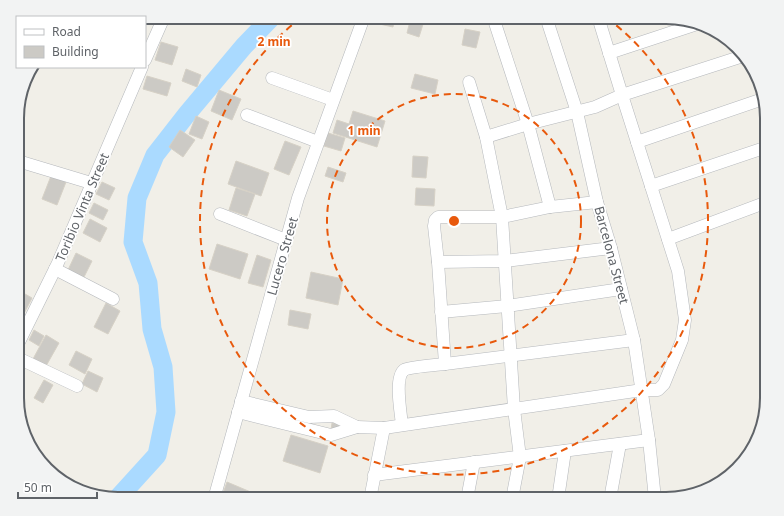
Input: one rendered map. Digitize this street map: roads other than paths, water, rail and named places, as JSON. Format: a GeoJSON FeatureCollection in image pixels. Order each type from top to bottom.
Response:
{"type":"FeatureCollection","features":[{"type":"Feature","properties":{"kind":"street"},"geometry":{"type":"LineString","coordinates":[[146,55],[149,40],[159,24]]}},
{"type":"Feature","properties":{"kind":"street","name":"Lucero Street"},"geometry":{"type":"LineString","coordinates":[[216,492],[298,198],[361,24]]}},
{"type":"Feature","properties":{"kind":"street"},"geometry":{"type":"LineString","coordinates":[[495,24],[528,124],[550,207]]}},
{"type":"Feature","properties":{"kind":"street","name":"Barcelona Street"},"geometry":{"type":"LineString","coordinates":[[548,24],[577,112],[597,202],[611,248],[634,340],[649,440],[654,492]]}},
{"type":"Feature","properties":{"kind":"street"},"geometry":{"type":"LineString","coordinates":[[240,407],[331,435],[357,427],[384,428],[402,426],[642,390],[658,390],[664,384],[682,340],[685,320],[678,271],[600,24]]}},
{"type":"Feature","properties":{"kind":"street"},"geometry":{"type":"LineString","coordinates":[[609,53],[689,27]]}},
{"type":"Feature","properties":{"kind":"street"},"geometry":{"type":"LineString","coordinates":[[486,137],[528,124],[596,107],[622,95],[738,58]]}},
{"type":"Feature","properties":{"kind":"street","name":"Toribio Vinta Street"},"geometry":{"type":"LineString","coordinates":[[24,330],[55,269],[142,68]]}},
{"type":"Feature","properties":{"kind":"street"},"geometry":{"type":"LineString","coordinates":[[272,78],[334,100]]}},
{"type":"Feature","properties":{"kind":"street"},"geometry":{"type":"LineString","coordinates":[[469,82],[486,137],[502,217],[514,409],[520,457],[513,492]]}},
{"type":"Feature","properties":{"kind":"street"},"geometry":{"type":"LineString","coordinates":[[637,142],[758,101]]}},
{"type":"Feature","properties":{"kind":"street"},"geometry":{"type":"LineString","coordinates":[[246,115],[318,142]]}},
{"type":"Feature","properties":{"kind":"street"},"geometry":{"type":"LineString","coordinates":[[651,186],[760,148]]}},
{"type":"Feature","properties":{"kind":"street"},"geometry":{"type":"LineString","coordinates":[[24,163],[91,183]]}},
{"type":"Feature","properties":{"kind":"street"},"geometry":{"type":"LineString","coordinates":[[445,364],[434,226],[435,220],[438,217],[502,217],[550,207],[597,202]]}},
{"type":"Feature","properties":{"kind":"street"},"geometry":{"type":"LineString","coordinates":[[668,239],[760,205]]}},
{"type":"Feature","properties":{"kind":"street"},"geometry":{"type":"LineString","coordinates":[[220,214],[286,240]]}},
{"type":"Feature","properties":{"kind":"street"},"geometry":{"type":"LineString","coordinates":[[438,262],[505,261],[611,248]]}},
{"type":"Feature","properties":{"kind":"street"},"geometry":{"type":"LineString","coordinates":[[55,269],[113,299]]}},
{"type":"Feature","properties":{"kind":"street"},"geometry":{"type":"LineString","coordinates":[[441,312],[507,306],[621,290]]}},
{"type":"Feature","properties":{"kind":"street"},"geometry":{"type":"LineString","coordinates":[[402,426],[399,385],[400,375],[405,369],[634,340]]}},
{"type":"Feature","properties":{"kind":"street"},"geometry":{"type":"LineString","coordinates":[[24,361],[77,386]]}},
{"type":"Feature","properties":{"kind":"street"},"geometry":{"type":"LineString","coordinates":[[240,407],[309,417],[322,418],[334,416],[357,427]]}},
{"type":"Feature","properties":{"kind":"street"},"geometry":{"type":"LineString","coordinates":[[319,432],[322,418]]}},
{"type":"Feature","properties":{"kind":"street"},"geometry":{"type":"LineString","coordinates":[[371,492],[384,428]]}},
{"type":"Feature","properties":{"kind":"street"},"geometry":{"type":"LineString","coordinates":[[374,475],[649,440]]}},
{"type":"Feature","properties":{"kind":"street"},"geometry":{"type":"LineString","coordinates":[[611,492],[620,444]]}},
{"type":"Feature","properties":{"kind":"street"},"geometry":{"type":"LineString","coordinates":[[559,492],[565,451]]}},
{"type":"Feature","properties":{"kind":"street"},"geometry":{"type":"LineString","coordinates":[[468,492],[474,462]]}},
{"type":"Feature","properties":{"kind":"waterway"},"geometry":{"type":"LineString","coordinates":[[123,492],[157,455],[166,412],[163,367],[152,329],[148,283],[133,242],[137,198],[155,155],[244,46],[265,24]]}}]}
